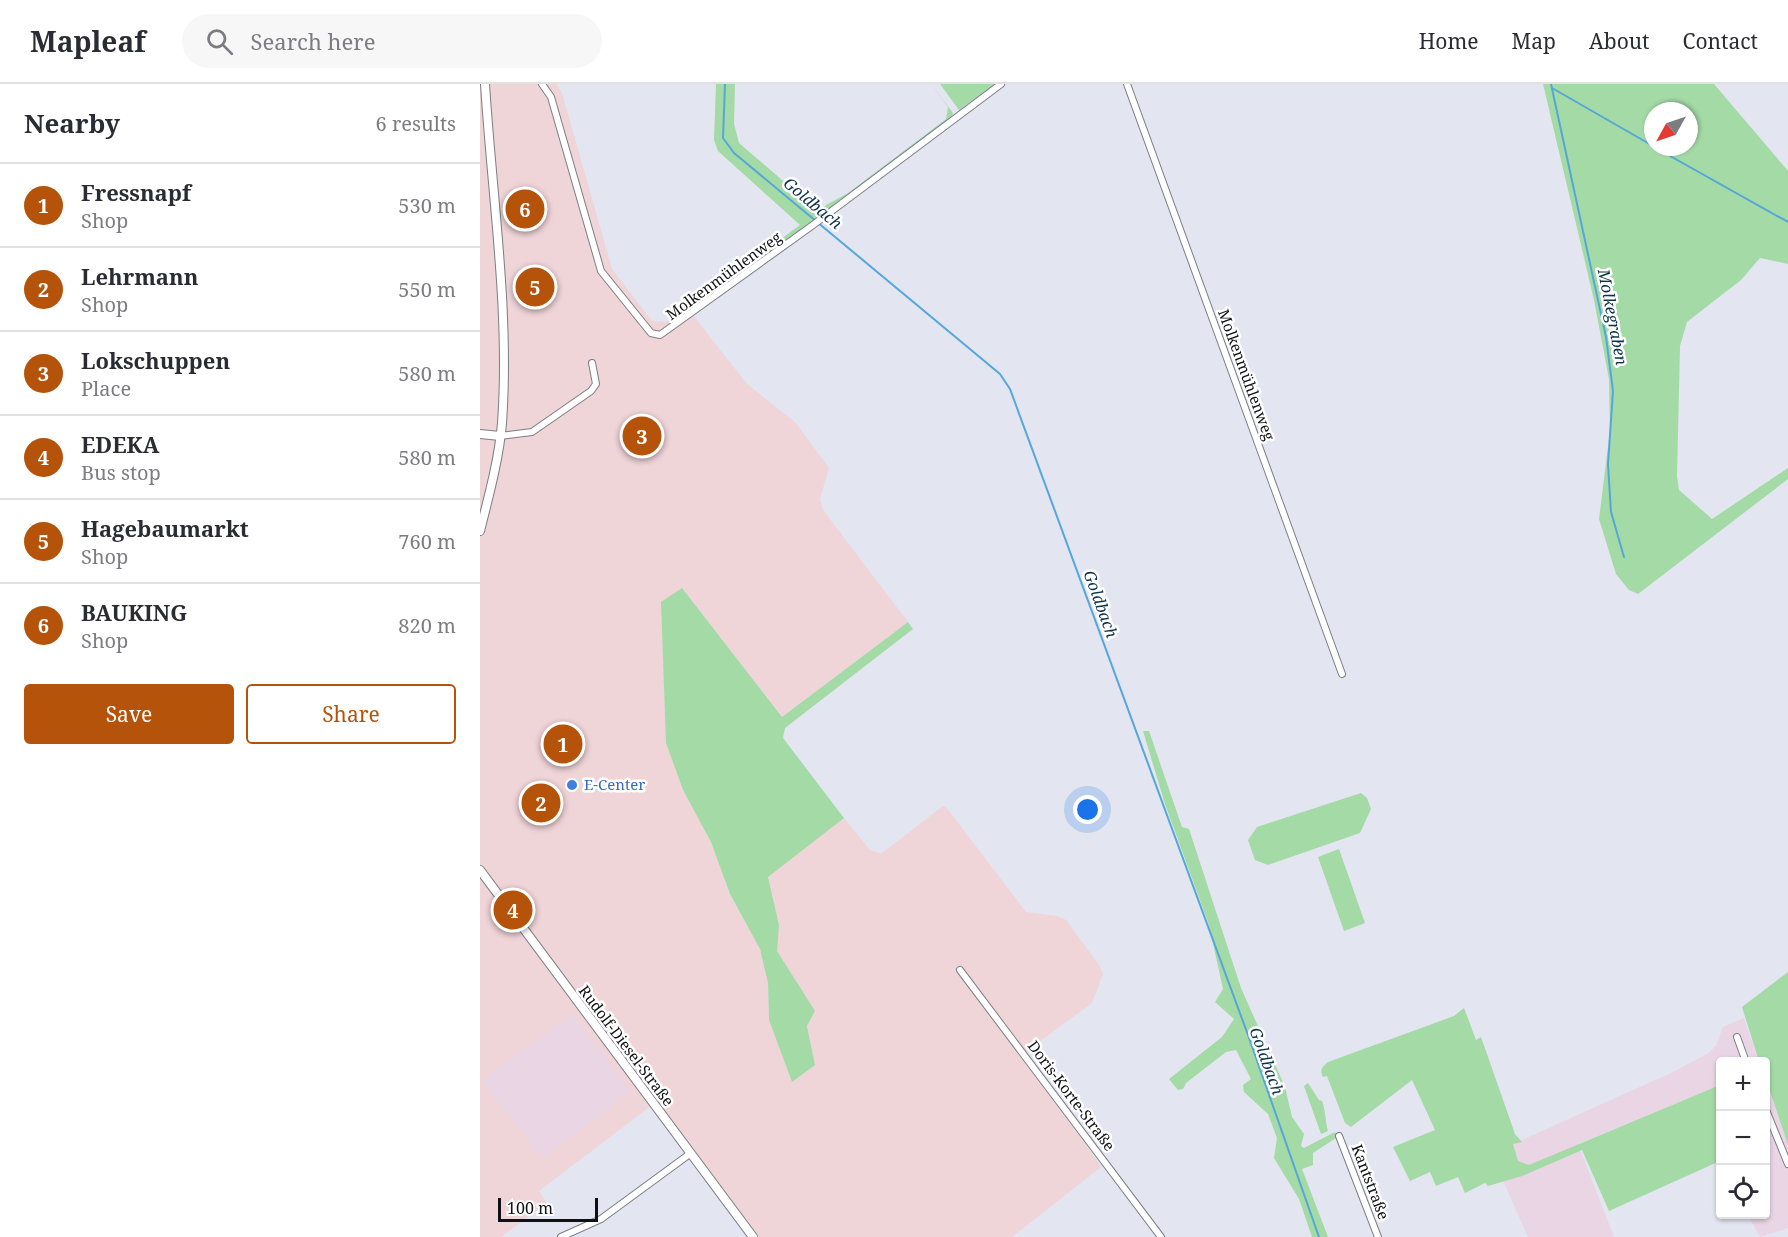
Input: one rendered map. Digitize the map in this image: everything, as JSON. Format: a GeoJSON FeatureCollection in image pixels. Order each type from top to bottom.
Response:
{"type":"FeatureCollection","features":[{"type":"Feature","properties":{"kind":"main road"},"geometry":{"type":"LineString","coordinates":[[480,531],[500,436],[503,404],[503,335],[484,84]]}},
{"type":"Feature","properties":{"kind":"street","name":"Molkenmühlenweg"},"geometry":{"type":"LineString","coordinates":[[542,84],[551,97],[601,271],[651,333],[660,335],[669,331],[820,220],[1001,84]]}},
{"type":"Feature","properties":{"kind":"street","name":"Molkenmühlenweg"},"geometry":{"type":"LineString","coordinates":[[1128,84],[1342,674]]}},
{"type":"Feature","properties":{"kind":"street"},"geometry":{"type":"LineString","coordinates":[[480,434],[500,436],[532,432],[591,391],[596,384],[592,363]]}},
{"type":"Feature","properties":{"kind":"street","name":"Rudolf-Diesel-Straße"},"geometry":{"type":"LineString","coordinates":[[480,870],[753,1237]]}},
{"type":"Feature","properties":{"kind":"street","name":"Doris-Korte-Straße"},"geometry":{"type":"LineString","coordinates":[[960,970],[1161,1237]]}},
{"type":"Feature","properties":{"kind":"street"},"geometry":{"type":"LineString","coordinates":[[1737,1037],[1744,1057]]}},
{"type":"Feature","properties":{"kind":"street"},"geometry":{"type":"LineString","coordinates":[[1766,1111],[1788,1164]]}},
{"type":"Feature","properties":{"kind":"street","name":"Kantstraße"},"geometry":{"type":"LineString","coordinates":[[1339,1136],[1378,1237]]}},
{"type":"Feature","properties":{"kind":"street"},"geometry":{"type":"LineString","coordinates":[[561,1237],[601,1219],[691,1153]]}},
{"type":"Feature","properties":{"kind":"shaded area"},"geometry":{"type":"Polygon","coordinates":[[[480,84],[556,84],[562,93],[612,269],[652,321],[666,322],[688,309],[747,384],[795,422],[829,468],[820,499],[823,510],[908,622],[782,717],[682,588],[666,743],[683,790],[711,842],[730,894],[760,949],[768,983],[769,1020],[792,1082],[815,1065],[807,1026],[815,1011],[776,951],[779,925],[768,876],[844,818],[870,850],[881,854],[943,806],[946,807],[1026,912],[1057,916],[1066,920],[1099,965],[1103,974],[1092,1003],[1028,1050],[1024,1060],[1056,1100],[1101,1167],[1012,1237],[759,1237],[656,1102],[539,1191],[547,1203],[501,1237],[480,1237],[480,84]]]}},
{"type":"Feature","properties":{"kind":"shaded area"},"geometry":{"type":"Polygon","coordinates":[[[572,1014],[630,1091],[543,1159],[482,1081],[572,1014]]]}},
{"type":"Feature","properties":{"kind":"shaded area"},"geometry":{"type":"Polygon","coordinates":[[[1744,1018],[1758,1057],[1716,1057],[1716,1087],[1578,1144],[1614,1237],[1528,1237],[1501,1176],[1526,1164],[1518,1161],[1513,1144],[1671,1073],[1707,1054],[1716,1046],[1723,1027],[1744,1018]]]}},
{"type":"Feature","properties":{"kind":"shaded area"},"geometry":{"type":"Polygon","coordinates":[[[1770,1091],[1788,1145],[1788,1228],[1760,1237],[1750,1219],[1770,1219],[1770,1091]]]}},
{"type":"Feature","properties":{"kind":"green space"},"geometry":{"type":"Polygon","coordinates":[[[716,84],[735,84],[734,124],[739,143],[817,210],[848,193],[946,119],[948,107],[931,84],[953,113],[951,118],[691,312],[688,309],[694,307],[716,282],[754,259],[800,225],[718,151],[714,140],[716,84]]]}},
{"type":"Feature","properties":{"kind":"green space"},"geometry":{"type":"Polygon","coordinates":[[[940,84],[995,84],[959,110],[940,84]]]}},
{"type":"Feature","properties":{"kind":"green space"},"geometry":{"type":"Polygon","coordinates":[[[1543,84],[1714,84],[1788,171],[1788,264],[1760,258],[1741,280],[1687,322],[1680,346],[1677,476],[1679,490],[1712,519],[1788,468],[1788,479],[1638,594],[1629,590],[1616,574],[1599,519],[1610,431],[1609,379],[1594,300],[1543,84]]]}},
{"type":"Feature","properties":{"kind":"green space"},"geometry":{"type":"Polygon","coordinates":[[[682,588],[782,717],[908,622],[913,629],[785,728],[783,738],[844,818],[768,877],[779,925],[777,951],[815,1011],[807,1026],[815,1065],[792,1082],[769,1020],[768,983],[760,949],[730,894],[711,842],[683,790],[666,743],[661,602],[682,588]]]}},
{"type":"Feature","properties":{"kind":"green space"},"geometry":{"type":"Polygon","coordinates":[[[1143,731],[1149,731],[1182,827],[1189,829],[1241,988],[1285,1087],[1292,1117],[1304,1134],[1301,1146],[1304,1148],[1335,1132],[1336,1138],[1313,1153],[1313,1165],[1302,1169],[1328,1237],[1312,1237],[1299,1199],[1274,1158],[1277,1138],[1268,1114],[1244,1092],[1243,1085],[1251,1079],[1236,1050],[1226,1052],[1186,1083],[1183,1089],[1178,1090],[1169,1079],[1222,1037],[1234,1019],[1215,1002],[1223,989],[1209,925],[1165,804],[1143,731]]]}},
{"type":"Feature","properties":{"kind":"green space"},"geometry":{"type":"Polygon","coordinates":[[[1361,793],[1367,798],[1371,809],[1360,833],[1268,865],[1255,860],[1248,840],[1257,827],[1361,793]]]}},
{"type":"Feature","properties":{"kind":"green space"},"geometry":{"type":"Polygon","coordinates":[[[1339,849],[1365,923],[1344,931],[1318,857],[1339,849]]]}},
{"type":"Feature","properties":{"kind":"green space"},"geometry":{"type":"Polygon","coordinates":[[[1788,972],[1788,1145],[1770,1091],[1770,1057],[1758,1057],[1742,1007],[1788,972]]]}},
{"type":"Feature","properties":{"kind":"green space"},"geometry":{"type":"Polygon","coordinates":[[[1464,1008],[1476,1040],[1481,1037],[1515,1134],[1522,1142],[1513,1144],[1518,1161],[1529,1165],[1716,1087],[1716,1163],[1609,1211],[1582,1150],[1522,1176],[1488,1186],[1485,1183],[1465,1193],[1458,1177],[1436,1186],[1430,1172],[1410,1181],[1393,1147],[1435,1130],[1412,1080],[1351,1127],[1345,1123],[1327,1076],[1323,1077],[1322,1070],[1328,1062],[1454,1016],[1464,1008]]]}},
{"type":"Feature","properties":{"kind":"green space"},"geometry":{"type":"Polygon","coordinates":[[[1308,1083],[1322,1101],[1328,1131],[1321,1134],[1304,1086],[1308,1083]]]}},
{"type":"Feature","properties":{"kind":"waterway","name":"Goldbach"},"geometry":{"type":"LineString","coordinates":[[725,84],[723,138],[734,153],[1000,374],[1010,389],[1248,1035],[1319,1237]]}},
{"type":"Feature","properties":{"kind":"waterway","name":"Molkegraben"},"geometry":{"type":"LineString","coordinates":[[1551,84],[1606,337],[1613,391],[1608,464],[1611,512],[1624,557]]}},
{"type":"Feature","properties":{"kind":"waterway"},"geometry":{"type":"LineString","coordinates":[[1552,88],[1644,141]]}},
{"type":"Feature","properties":{"kind":"waterway"},"geometry":{"type":"LineString","coordinates":[[1670,156],[1788,222]]}},
{"type":"Feature","properties":{"kind":"place","name":"BAUKING"},"geometry":{"type":"Point","coordinates":[525,209]}},
{"type":"Feature","properties":{"kind":"place","name":"Hagebaumarkt"},"geometry":{"type":"Point","coordinates":[535,287]}},
{"type":"Feature","properties":{"kind":"place","name":"Lokschuppen"},"geometry":{"type":"Point","coordinates":[642,436]}},
{"type":"Feature","properties":{"kind":"place","name":"Fressnapf"},"geometry":{"type":"Point","coordinates":[563,744]}},
{"type":"Feature","properties":{"kind":"place","name":"E-Center"},"geometry":{"type":"Point","coordinates":[572,785]}},
{"type":"Feature","properties":{"kind":"place","name":"Lehrmann"},"geometry":{"type":"Point","coordinates":[541,803]}},
{"type":"Feature","properties":{"kind":"place","name":"EDEKA"},"geometry":{"type":"Point","coordinates":[513,910]}}]}
